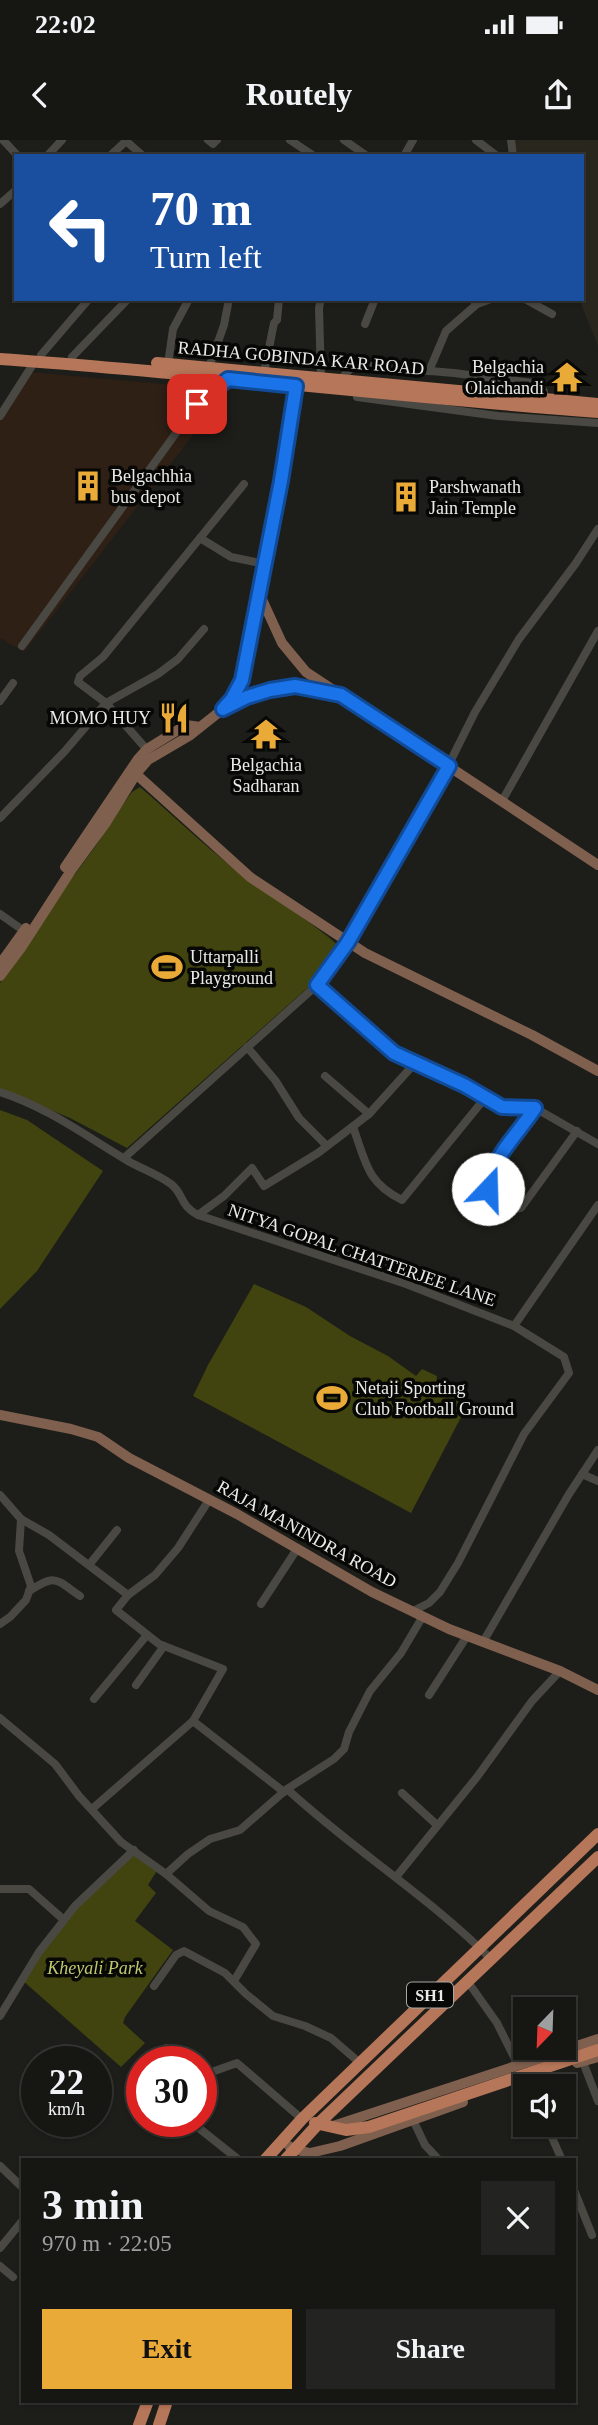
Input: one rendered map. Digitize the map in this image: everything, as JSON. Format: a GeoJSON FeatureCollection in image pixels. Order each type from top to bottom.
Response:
{"type":"FeatureCollection","features":[{"type":"Feature","properties":{"kind":"main road","name":"RADHA GOBINDA KAR ROAD"},"geometry":{"type":"LineString","coordinates":[[0,351],[38,358],[72,357],[169,364],[207,372]]}},
{"type":"Feature","properties":{"kind":"main road"},"geometry":{"type":"LineString","coordinates":[[0,359],[38,358],[207,372],[598,412]]}},
{"type":"Feature","properties":{"kind":"main road","name":"RADHA GOBINDA KAR ROAD"},"geometry":{"type":"LineString","coordinates":[[229,375],[264,373],[297,381]]}},
{"type":"Feature","properties":{"kind":"main road","name":"RADHA GOBINDA KAR ROAD"},"geometry":{"type":"LineString","coordinates":[[321,383],[341,379],[371,387],[598,404]]}},
{"type":"Feature","properties":{"kind":"main road","name":"SH1"},"geometry":{"type":"LineString","coordinates":[[267,2158],[302,2119],[598,1834]]}},
{"type":"Feature","properties":{"kind":"main road","name":"SH1"},"geometry":{"type":"LineString","coordinates":[[289,2154],[324,2125],[598,1857]]}},
{"type":"Feature","properties":{"kind":"main road"},"geometry":{"type":"LineString","coordinates":[[302,2119],[355,2130],[598,2050]]}},
{"type":"Feature","properties":{"kind":"main road"},"geometry":{"type":"LineString","coordinates":[[139,2425],[147,2403]]}},
{"type":"Feature","properties":{"kind":"main road"},"geometry":{"type":"LineString","coordinates":[[159,2425],[166,2403]]}},
{"type":"Feature","properties":{"kind":"street"},"geometry":{"type":"LineString","coordinates":[[4,140],[16,154]]}},
{"type":"Feature","properties":{"kind":"street"},"geometry":{"type":"LineString","coordinates":[[49,154],[62,140]]}},
{"type":"Feature","properties":{"kind":"street"},"geometry":{"type":"LineString","coordinates":[[208,140],[213,144],[217,140]]}},
{"type":"Feature","properties":{"kind":"street"},"geometry":{"type":"LineString","coordinates":[[290,140],[311,154]]}},
{"type":"Feature","properties":{"kind":"street"},"geometry":{"type":"LineString","coordinates":[[344,140],[364,154]]}},
{"type":"Feature","properties":{"kind":"street"},"geometry":{"type":"LineString","coordinates":[[476,140],[494,154]]}},
{"type":"Feature","properties":{"kind":"street"},"geometry":{"type":"LineString","coordinates":[[112,154],[126,141],[141,154]]}},
{"type":"Feature","properties":{"kind":"street"},"geometry":{"type":"LineString","coordinates":[[0,204],[14,192]]}},
{"type":"Feature","properties":{"kind":"street"},"geometry":{"type":"LineString","coordinates":[[0,416],[38,358],[87,301]]}},
{"type":"Feature","properties":{"kind":"street"},"geometry":{"type":"LineString","coordinates":[[72,357],[126,301]]}},
{"type":"Feature","properties":{"kind":"street"},"geometry":{"type":"LineString","coordinates":[[169,364],[173,329],[188,301]]}},
{"type":"Feature","properties":{"kind":"street"},"geometry":{"type":"LineString","coordinates":[[207,372],[229,301]]}},
{"type":"Feature","properties":{"kind":"street"},"geometry":{"type":"LineString","coordinates":[[264,373],[279,301]]}},
{"type":"Feature","properties":{"kind":"street"},"geometry":{"type":"LineString","coordinates":[[320,301],[318,308],[321,383],[346,395],[498,416],[598,424]]}},
{"type":"Feature","properties":{"kind":"street"},"geometry":{"type":"LineString","coordinates":[[365,324],[374,301]]}},
{"type":"Feature","properties":{"kind":"street"},"geometry":{"type":"LineString","coordinates":[[529,301],[552,314]]}},
{"type":"Feature","properties":{"kind":"street"},"geometry":{"type":"LineString","coordinates":[[429,371],[446,331],[475,302]]}},
{"type":"Feature","properties":{"kind":"street"},"geometry":{"type":"LineString","coordinates":[[341,379],[352,367],[358,365],[540,384],[544,392],[538,419]]}},
{"type":"Feature","properties":{"kind":"street"},"geometry":{"type":"LineString","coordinates":[[22,646],[197,404],[229,375]]}},
{"type":"Feature","properties":{"kind":"street"},"geometry":{"type":"LineString","coordinates":[[0,976],[97,818],[150,753],[189,736],[223,709],[242,680],[260,595],[297,381]]}},
{"type":"Feature","properties":{"kind":"street"},"geometry":{"type":"LineString","coordinates":[[150,753],[106,704],[78,679],[103,657],[244,484]]}},
{"type":"Feature","properties":{"kind":"street"},"geometry":{"type":"LineString","coordinates":[[124,1158],[317,985],[348,942],[449,766],[475,712],[519,639],[598,529]]}},
{"type":"Feature","properties":{"kind":"street"},"geometry":{"type":"LineString","coordinates":[[200,538],[231,557],[265,564]]}},
{"type":"Feature","properties":{"kind":"street"},"geometry":{"type":"LineString","coordinates":[[260,595],[282,643],[306,672],[598,865]]}},
{"type":"Feature","properties":{"kind":"street"},"geometry":{"type":"LineString","coordinates":[[0,818],[106,704],[178,659],[204,629]]}},
{"type":"Feature","properties":{"kind":"street"},"geometry":{"type":"LineString","coordinates":[[502,801],[598,631]]}},
{"type":"Feature","properties":{"kind":"street"},"geometry":{"type":"LineString","coordinates":[[0,701],[13,683]]}},
{"type":"Feature","properties":{"kind":"street"},"geometry":{"type":"LineString","coordinates":[[223,709],[247,697],[295,686],[341,695]]}},
{"type":"Feature","properties":{"kind":"street"},"geometry":{"type":"LineString","coordinates":[[0,964],[27,932],[105,824],[150,753]]}},
{"type":"Feature","properties":{"kind":"street"},"geometry":{"type":"LineString","coordinates":[[136,774],[250,877],[365,953],[532,1035],[598,1071]]}},
{"type":"Feature","properties":{"kind":"street"},"geometry":{"type":"LineString","coordinates":[[0,914],[27,932]]}},
{"type":"Feature","properties":{"kind":"street"},"geometry":{"type":"LineString","coordinates":[[317,985],[394,1053],[464,1085],[502,1107],[535,1108],[578,1130],[598,1144]]}},
{"type":"Feature","properties":{"kind":"street"},"geometry":{"type":"LineString","coordinates":[[247,1047],[275,1080],[299,1118],[327,1146]]}},
{"type":"Feature","properties":{"kind":"street"},"geometry":{"type":"LineString","coordinates":[[198,1215],[224,1196],[252,1168],[264,1186],[327,1146],[369,1114],[416,1062]]}},
{"type":"Feature","properties":{"kind":"street"},"geometry":{"type":"LineString","coordinates":[[324,1076],[369,1114]]}},
{"type":"Feature","properties":{"kind":"street","name":"NITYA GOPAL CHATTERJEE LANE"},"geometry":{"type":"LineString","coordinates":[[0,1092],[26,1100],[124,1158],[155,1173],[174,1186],[186,1209],[198,1215],[406,1284],[514,1326],[564,1357],[569,1373],[524,1434],[458,1563],[440,1592],[418,1614]]}},
{"type":"Feature","properties":{"kind":"street"},"geometry":{"type":"LineString","coordinates":[[353,1127],[370,1175],[377,1184],[402,1200],[485,1098]]}},
{"type":"Feature","properties":{"kind":"street"},"geometry":{"type":"LineString","coordinates":[[535,1108],[500,1157],[489,1183],[488,1189],[514,1209],[522,1208],[578,1130]]}},
{"type":"Feature","properties":{"kind":"street"},"geometry":{"type":"LineString","coordinates":[[514,1326],[598,1205]]}},
{"type":"Feature","properties":{"kind":"street","name":"RAJA MANINDRA ROAD"},"geometry":{"type":"LineString","coordinates":[[0,1415],[98,1437],[129,1458],[372,1592],[467,1636],[560,1671],[598,1690]]}},
{"type":"Feature","properties":{"kind":"street"},"geometry":{"type":"LineString","coordinates":[[483,1642],[598,1450]]}},
{"type":"Feature","properties":{"kind":"street"},"geometry":{"type":"LineString","coordinates":[[582,1474],[598,1481]]}},
{"type":"Feature","properties":{"kind":"street"},"geometry":{"type":"LineString","coordinates":[[0,1495],[21,1519],[49,1535],[128,1595]]}},
{"type":"Feature","properties":{"kind":"street"},"geometry":{"type":"LineString","coordinates":[[92,1809],[193,1721],[223,1670],[164,1646],[116,1610],[128,1595],[155,1575],[178,1548],[209,1500]]}},
{"type":"Feature","properties":{"kind":"street"},"geometry":{"type":"LineString","coordinates":[[0,1624],[26,1600],[31,1586],[19,1551],[21,1519]]}},
{"type":"Feature","properties":{"kind":"street"},"geometry":{"type":"LineString","coordinates":[[89,1565],[117,1530]]}},
{"type":"Feature","properties":{"kind":"street"},"geometry":{"type":"LineString","coordinates":[[261,1604],[297,1549]]}},
{"type":"Feature","properties":{"kind":"street"},"geometry":{"type":"LineString","coordinates":[[29,1591],[48,1579],[55,1580],[80,1596]]}},
{"type":"Feature","properties":{"kind":"street"},"geometry":{"type":"LineString","coordinates":[[166,1874],[210,1839],[240,1830],[286,1790],[334,1759],[344,1749],[349,1732],[370,1691],[401,1653],[418,1614]]}},
{"type":"Feature","properties":{"kind":"street"},"geometry":{"type":"LineString","coordinates":[[94,1699],[147,1635]]}},
{"type":"Feature","properties":{"kind":"street"},"geometry":{"type":"LineString","coordinates":[[429,1695],[467,1636]]}},
{"type":"Feature","properties":{"kind":"street"},"geometry":{"type":"LineString","coordinates":[[136,1685],[164,1646]]}},
{"type":"Feature","properties":{"kind":"street"},"geometry":{"type":"LineString","coordinates":[[396,1877],[532,1701],[560,1671]]}},
{"type":"Feature","properties":{"kind":"street"},"geometry":{"type":"LineString","coordinates":[[193,1721],[396,1877],[491,1959]]}},
{"type":"Feature","properties":{"kind":"street"},"geometry":{"type":"LineString","coordinates":[[2,1723],[55,1764],[121,1842],[166,1874],[209,1911],[243,1927],[254,1939],[256,1944],[253,1953],[234,1981]]}},
{"type":"Feature","properties":{"kind":"street"},"geometry":{"type":"LineString","coordinates":[[402,1794],[438,1825]]}},
{"type":"Feature","properties":{"kind":"street"},"geometry":{"type":"LineString","coordinates":[[0,2016],[40,1952],[75,1906],[134,1850]]}},
{"type":"Feature","properties":{"kind":"street"},"geometry":{"type":"LineString","coordinates":[[0,1889],[29,1889],[64,1920]]}},
{"type":"Feature","properties":{"kind":"street"},"geometry":{"type":"LineString","coordinates":[[154,1986],[176,1955],[184,1951],[215,1966],[273,2016],[331,2038],[360,2063]]}},
{"type":"Feature","properties":{"kind":"street"},"geometry":{"type":"LineString","coordinates":[[468,1982],[497,2023],[518,2065]]}},
{"type":"Feature","properties":{"kind":"street"},"geometry":{"type":"LineString","coordinates":[[324,2125],[598,2039]]}},
{"type":"Feature","properties":{"kind":"street"},"geometry":{"type":"LineString","coordinates":[[551,2074],[598,2056]]}},
{"type":"Feature","properties":{"kind":"street"},"geometry":{"type":"LineString","coordinates":[[583,2062],[598,2101]]}},
{"type":"Feature","properties":{"kind":"street"},"geometry":{"type":"LineString","coordinates":[[217,2070],[237,2063],[294,2109],[302,2119]]}},
{"type":"Feature","properties":{"kind":"street"},"geometry":{"type":"LineString","coordinates":[[283,2140],[289,2154],[310,2153],[513,2088]]}},
{"type":"Feature","properties":{"kind":"street"},"geometry":{"type":"LineString","coordinates":[[413,2120],[425,2145],[437,2158]]}},
{"type":"Feature","properties":{"kind":"street"},"geometry":{"type":"LineString","coordinates":[[210,2137],[236,2158]]}},
{"type":"Feature","properties":{"kind":"street"},"geometry":{"type":"LineString","coordinates":[[552,2137],[561,2158]]}},
{"type":"Feature","properties":{"kind":"street"},"geometry":{"type":"LineString","coordinates":[[0,2166],[21,2186]]}},
{"type":"Feature","properties":{"kind":"street"},"geometry":{"type":"LineString","coordinates":[[576,2195],[592,2235]]}},
{"type":"Feature","properties":{"kind":"street"},"geometry":{"type":"LineString","coordinates":[[0,2248],[21,2222]]}},
{"type":"Feature","properties":{"kind":"street"},"geometry":{"type":"LineString","coordinates":[[0,2266],[13,2277]]}},
{"type":"Feature","properties":{"kind":"shaded area"},"geometry":{"type":"Polygon","coordinates":[[[511,140],[598,140],[598,346],[580,301],[584,301],[584,154],[517,154],[511,140]]]}},
{"type":"Feature","properties":{"kind":"shaded area"},"geometry":{"type":"Polygon","coordinates":[[[29,372],[228,390],[24,652],[0,638],[0,414],[29,372]]]}},
{"type":"Feature","properties":{"kind":"green space","name":"Uttarpalli Playground"},"geometry":{"type":"Polygon","coordinates":[[[140,787],[223,859],[340,947],[314,982],[127,1148],[70,1118],[0,1089],[0,983],[18,952],[97,844],[117,812],[132,792],[140,787]]]}},
{"type":"Feature","properties":{"kind":"green space"},"geometry":{"type":"Polygon","coordinates":[[[0,1110],[27,1120],[103,1171],[37,1271],[0,1309],[0,1110]]]}},
{"type":"Feature","properties":{"kind":"green space","name":"Netaji Sporting Club Football Ground"},"geometry":{"type":"Polygon","coordinates":[[[254,1284],[306,1307],[416,1376],[422,1369],[437,1376],[436,1384],[470,1400],[411,1513],[193,1396],[254,1284]]]}},
{"type":"Feature","properties":{"kind":"green space","name":"Kheyali Park"},"geometry":{"type":"Polygon","coordinates":[[[134,1850],[158,1869],[148,1885],[156,1893],[135,1921],[173,1950],[125,2017],[123,2023],[145,2043],[142,2046],[126,2046],[126,2062],[121,2067],[112,2059],[112,2046],[97,2046],[22,1980],[75,1906],[134,1850]]]}},
{"type":"Feature","properties":{"kind":"place","name":"Belgachia Olaichandi"},"geometry":{"type":"Point","coordinates":[567,377]}},
{"type":"Feature","properties":{"kind":"place","name":"Belgachhia bus depot"},"geometry":{"type":"Point","coordinates":[88,486]}},
{"type":"Feature","properties":{"kind":"place","name":"Parshwanath Jain Temple"},"geometry":{"type":"Point","coordinates":[406,497]}},
{"type":"Feature","properties":{"kind":"place","name":"MOMO HUY"},"geometry":{"type":"Point","coordinates":[174,718]}},
{"type":"Feature","properties":{"kind":"place","name":"Belgachia Sadharan"},"geometry":{"type":"Point","coordinates":[266,734]}},
{"type":"Feature","properties":{"kind":"place","name":"Uttarpalli Playground"},"geometry":{"type":"Point","coordinates":[167,967]}},
{"type":"Feature","properties":{"kind":"place","name":"Netaji Sporting Club Football Ground"},"geometry":{"type":"Point","coordinates":[332,1398]}},
{"type":"Feature","properties":{"kind":"route"},"geometry":{"type":"LineString","coordinates":[[197,404],[228,379],[296,386],[281,481],[242,680],[223,709],[247,697],[295,686],[341,695],[449,766],[348,942],[317,985],[394,1053],[464,1085],[502,1107],[535,1108],[500,1157],[488,1189]]}}]}
